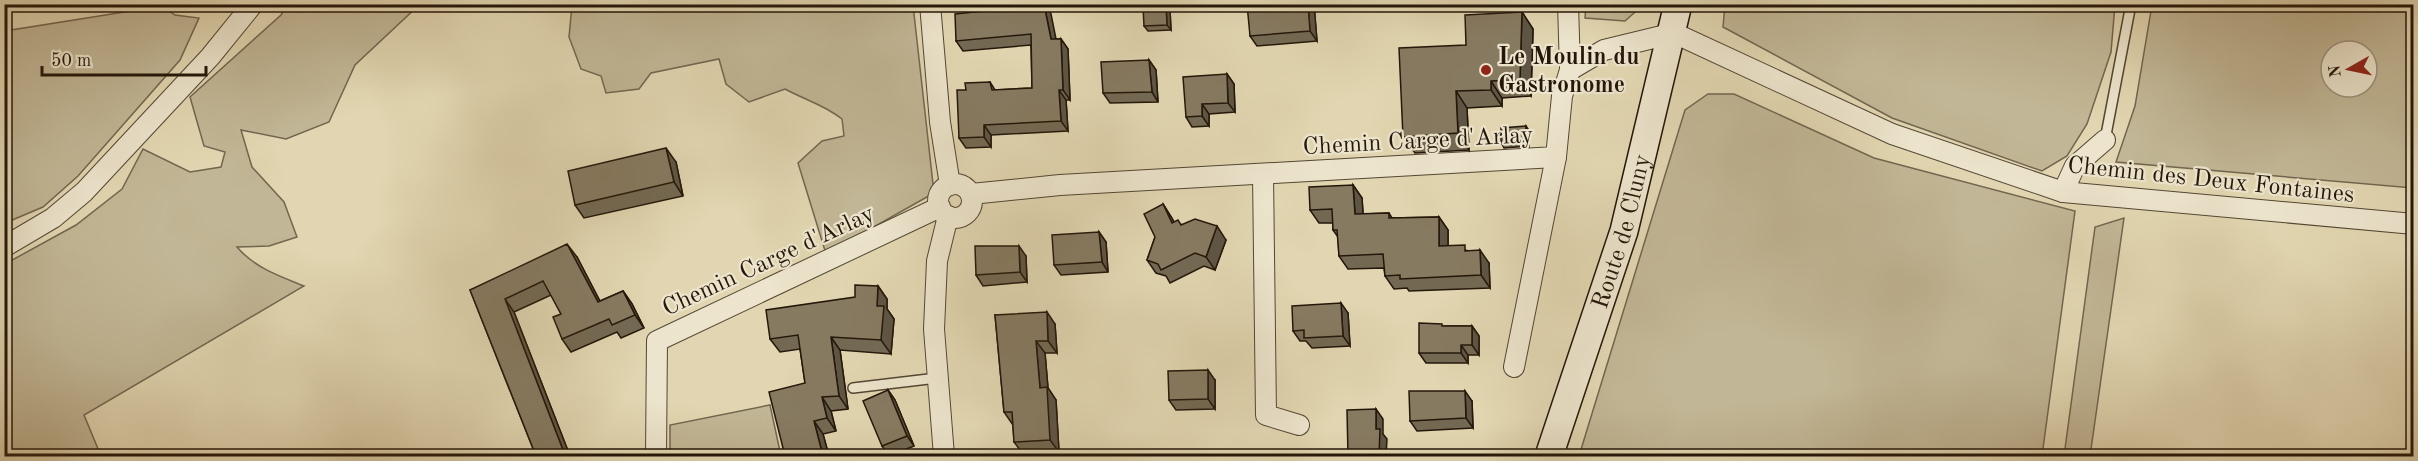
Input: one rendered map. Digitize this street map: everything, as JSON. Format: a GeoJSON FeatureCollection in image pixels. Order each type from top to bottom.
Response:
{"type":"FeatureCollection","features":[{"type":"Feature","properties":{"kind":"main road","name":"Route de Cluny"},"geometry":{"type":"LineString","coordinates":[[1549,456],[1624,231],[1674,33],[1678,4]]}},
{"type":"Feature","properties":{"kind":"street"},"geometry":{"type":"LineString","coordinates":[[4,247],[53,218],[84,192],[210,57],[253,4]]}},
{"type":"Feature","properties":{"kind":"street"},"geometry":{"type":"LineString","coordinates":[[930,4],[940,122],[950,185]]}},
{"type":"Feature","properties":{"kind":"street","name":"Chemin Carge d'Arlay"},"geometry":{"type":"LineString","coordinates":[[971,194],[1060,185],[1556,158],[1562,96],[1570,70],[1568,4]]}},
{"type":"Feature","properties":{"kind":"street"},"geometry":{"type":"LineString","coordinates":[[1570,70],[1604,50],[1674,33]]}},
{"type":"Feature","properties":{"kind":"street","name":"Chemin des Deux Fontaines"},"geometry":{"type":"LineString","coordinates":[[1674,33],[1892,134],[2063,192],[2414,224]]}},
{"type":"Feature","properties":{"kind":"street"},"geometry":{"type":"LineString","coordinates":[[2063,192],[2075,165],[2105,140]]}},
{"type":"Feature","properties":{"kind":"street"},"geometry":{"type":"LineString","coordinates":[[1514,367],[1556,158]]}},
{"type":"Feature","properties":{"kind":"street"},"geometry":{"type":"LineString","coordinates":[[1263,174],[1266,415],[1299,425]]}},
{"type":"Feature","properties":{"kind":"street"},"geometry":{"type":"LineString","coordinates":[[944,212],[962,217],[968,212],[972,200],[971,194],[962,186],[950,185],[940,194],[944,212],[937,261],[934,329],[944,456]]}},
{"type":"Feature","properties":{"kind":"street","name":"Chemin Carge d'Arlay"},"geometry":{"type":"LineString","coordinates":[[656,456],[657,341],[944,212]]}},
{"type":"Feature","properties":{"kind":"lane"},"geometry":{"type":"LineString","coordinates":[[2105,140],[2131,4]]}},
{"type":"Feature","properties":{"kind":"lane"},"geometry":{"type":"LineString","coordinates":[[853,388],[937,378]]}},
{"type":"Feature","properties":{"kind":"shaded area"},"geometry":{"type":"Polygon","coordinates":[[[1586,4],[1643,5],[1625,21],[1585,18],[1586,4]]]}},
{"type":"Feature","properties":{"kind":"shaded area"},"geometry":{"type":"Polygon","coordinates":[[[1725,4],[2115,5],[2111,52],[2087,124],[2067,156],[2042,171],[1892,118],[1723,27],[1725,4]]]}},
{"type":"Feature","properties":{"kind":"shaded area"},"geometry":{"type":"Polygon","coordinates":[[[287,5],[419,5],[355,65],[329,122],[286,139],[241,130],[252,167],[284,202],[297,237],[269,246],[237,247],[260,266],[304,286],[84,415],[101,456],[5,456],[5,264],[76,225],[122,189],[143,149],[190,172],[221,167],[225,152],[204,146],[190,97],[281,15],[287,5]]]}},
{"type":"Feature","properties":{"kind":"shaded area"},"geometry":{"type":"Polygon","coordinates":[[[572,5],[913,5],[934,193],[826,254],[798,163],[822,141],[844,136],[842,119],[822,106],[785,89],[749,102],[726,84],[719,59],[651,73],[639,89],[606,93],[601,76],[581,69],[569,37],[572,5]]]}},
{"type":"Feature","properties":{"kind":"shaded area"},"geometry":{"type":"Polygon","coordinates":[[[2152,5],[2413,5],[2413,188],[2116,162],[2135,106],[2152,5]]]}},
{"type":"Feature","properties":{"kind":"shaded area"},"geometry":{"type":"Polygon","coordinates":[[[162,6],[175,15],[199,18],[180,60],[78,176],[43,207],[5,223],[5,31],[162,6]]]}},
{"type":"Feature","properties":{"kind":"shaded area"},"geometry":{"type":"Polygon","coordinates":[[[1708,94],[1734,94],[1874,158],[2075,211],[2042,456],[1579,456],[1685,110],[1708,94]]]}},
{"type":"Feature","properties":{"kind":"shaded area"},"geometry":{"type":"Polygon","coordinates":[[[2124,218],[2090,456],[2064,456],[2095,227],[2124,218]]]}},
{"type":"Feature","properties":{"kind":"shaded area"},"geometry":{"type":"Polygon","coordinates":[[[770,405],[781,456],[670,456],[670,425],[770,405]]]}},
{"type":"Feature","properties":{"kind":"building"},"geometry":{"type":"Polygon","coordinates":[[[1044,4],[1051,39],[1061,39],[1063,90],[1059,90],[1061,121],[984,125],[984,137],[959,138],[957,90],[966,90],[965,83],[990,82],[992,90],[1032,88],[1031,34],[956,41],[955,14],[993,10],[993,5],[1044,4]]]}},
{"type":"Feature","properties":{"kind":"building"},"geometry":{"type":"Polygon","coordinates":[[[1247,4],[1308,4],[1310,31],[1250,36],[1247,4]]]}},
{"type":"Feature","properties":{"kind":"building"},"geometry":{"type":"Polygon","coordinates":[[[1166,5],[1167,25],[1144,26],[1143,6],[1166,5]]]}},
{"type":"Feature","properties":{"kind":"building"},"geometry":{"type":"Polygon","coordinates":[[[1522,12],[1520,80],[1491,81],[1491,90],[1456,91],[1458,133],[1403,137],[1399,48],[1466,45],[1465,15],[1522,12]]]}},
{"type":"Feature","properties":{"kind":"building"},"geometry":{"type":"Polygon","coordinates":[[[1149,60],[1152,92],[1103,93],[1101,62],[1149,60]]]}},
{"type":"Feature","properties":{"kind":"building"},"geometry":{"type":"Polygon","coordinates":[[[1227,74],[1228,103],[1202,104],[1202,116],[1186,117],[1183,77],[1227,74]]]}},
{"type":"Feature","properties":{"kind":"building"},"geometry":{"type":"Polygon","coordinates":[[[1526,126],[1525,141],[1501,142],[1501,128],[1526,126]]]}},
{"type":"Feature","properties":{"kind":"building"},"geometry":{"type":"Polygon","coordinates":[[[666,148],[674,182],[575,205],[568,171],[666,148]]]}},
{"type":"Feature","properties":{"kind":"building"},"geometry":{"type":"Polygon","coordinates":[[[1353,185],[1355,214],[1389,213],[1389,218],[1439,217],[1439,246],[1465,245],[1465,251],[1480,250],[1481,275],[1400,279],[1400,275],[1385,276],[1383,254],[1339,256],[1337,230],[1333,230],[1332,209],[1310,210],[1309,187],[1353,185]]]}},
{"type":"Feature","properties":{"kind":"building"},"geometry":{"type":"Polygon","coordinates":[[[1163,204],[1172,223],[1178,220],[1181,225],[1195,219],[1217,226],[1206,257],[1195,253],[1161,270],[1158,264],[1147,260],[1155,237],[1144,214],[1163,204]]]}},
{"type":"Feature","properties":{"kind":"building"},"geometry":{"type":"Polygon","coordinates":[[[1099,232],[1102,262],[1054,265],[1052,235],[1099,232]]]}},
{"type":"Feature","properties":{"kind":"building"},"geometry":{"type":"Polygon","coordinates":[[[567,244],[598,302],[623,291],[635,315],[612,325],[609,319],[562,339],[553,317],[561,314],[543,281],[505,299],[563,450],[546,456],[536,456],[470,290],[567,244]]]}},
{"type":"Feature","properties":{"kind":"building"},"geometry":{"type":"Polygon","coordinates":[[[975,246],[1019,246],[1020,272],[976,275],[975,246]]]}},
{"type":"Feature","properties":{"kind":"building"},"geometry":{"type":"Polygon","coordinates":[[[855,285],[878,286],[877,306],[884,306],[881,340],[831,337],[839,396],[822,397],[827,418],[814,421],[822,452],[805,456],[785,456],[769,392],[805,383],[798,335],[770,339],[766,310],[855,297],[855,285]]]}},
{"type":"Feature","properties":{"kind":"building"},"geometry":{"type":"Polygon","coordinates":[[[1341,303],[1343,336],[1304,338],[1304,330],[1293,331],[1292,306],[1341,303]]]}},
{"type":"Feature","properties":{"kind":"building"},"geometry":{"type":"Polygon","coordinates":[[[1047,312],[1048,341],[1036,341],[1040,388],[1047,387],[1050,440],[1014,442],[1012,412],[1004,412],[995,315],[1047,312]]]}},
{"type":"Feature","properties":{"kind":"building"},"geometry":{"type":"Polygon","coordinates":[[[1419,323],[1472,326],[1472,345],[1461,345],[1461,353],[1419,353],[1419,323]]]}},
{"type":"Feature","properties":{"kind":"building"},"geometry":{"type":"Polygon","coordinates":[[[1208,370],[1208,399],[1169,400],[1168,371],[1208,370]]]}},
{"type":"Feature","properties":{"kind":"building"},"geometry":{"type":"Polygon","coordinates":[[[888,390],[907,436],[882,446],[863,401],[888,390]]]}},
{"type":"Feature","properties":{"kind":"building"},"geometry":{"type":"Polygon","coordinates":[[[1409,391],[1465,391],[1466,418],[1410,421],[1409,391]]]}},
{"type":"Feature","properties":{"kind":"building"},"geometry":{"type":"Polygon","coordinates":[[[1376,409],[1376,429],[1380,429],[1379,456],[1348,456],[1347,410],[1376,409]]]}},
{"type":"Feature","properties":{"kind":"place","name":"Le Moulin du Gastronome"},"geometry":{"type":"Point","coordinates":[1486,70]}}]}
